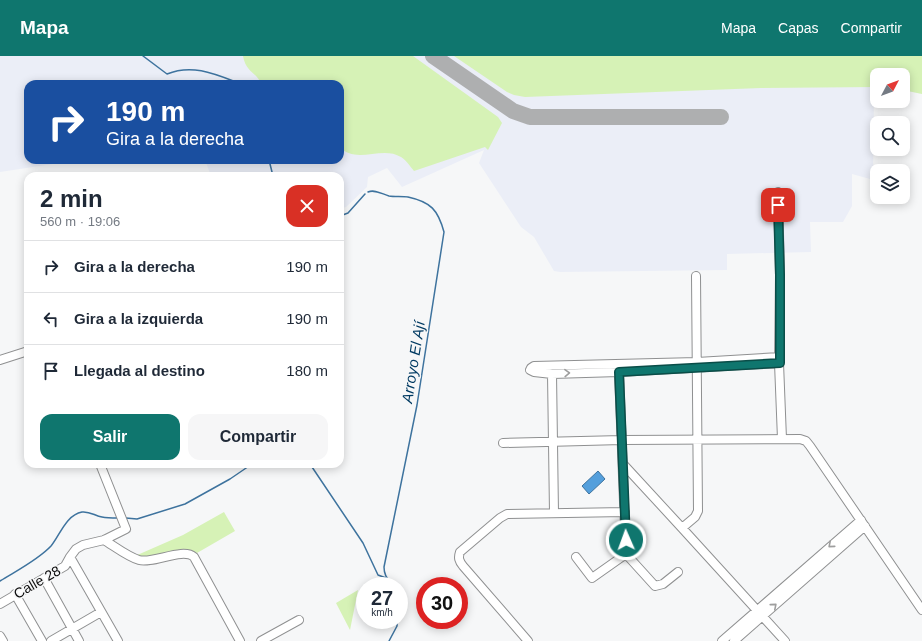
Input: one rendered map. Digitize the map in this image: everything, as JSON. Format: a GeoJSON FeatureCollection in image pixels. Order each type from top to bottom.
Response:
{"type":"FeatureCollection","features":[{"type":"Feature","properties":{"kind":"street"},"geometry":{"type":"LineString","coordinates":[[778,192],[782,439]]}},
{"type":"Feature","properties":{"kind":"street"},"geometry":{"type":"LineString","coordinates":[[682,528],[695,517],[698,511],[696,276]]}},
{"type":"Feature","properties":{"kind":"street"},"geometry":{"type":"LineString","coordinates":[[0,360],[24,352]]}},
{"type":"Feature","properties":{"kind":"street"},"geometry":{"type":"LineString","coordinates":[[697,364],[619,372],[552,374],[534,372],[530,369],[534,366],[697,364],[780,360]]}},
{"type":"Feature","properties":{"kind":"street"},"geometry":{"type":"LineString","coordinates":[[619,372],[626,554],[655,586],[663,584],[678,572]]}},
{"type":"Feature","properties":{"kind":"street"},"geometry":{"type":"LineString","coordinates":[[552,374],[554,513]]}},
{"type":"Feature","properties":{"kind":"street"},"geometry":{"type":"LineString","coordinates":[[503,443],[697,439],[800,439],[806,441],[922,610]]}},
{"type":"Feature","properties":{"kind":"street"},"geometry":{"type":"LineString","coordinates":[[623,464],[785,641]]}},
{"type":"Feature","properties":{"kind":"street","name":"Calle 28"},"geometry":{"type":"LineString","coordinates":[[0,604],[65,566],[76,550],[83,545],[104,540],[126,529],[102,468]]}},
{"type":"Feature","properties":{"kind":"street"},"geometry":{"type":"LineString","coordinates":[[528,641],[459,561],[460,552],[507,514],[625,512]]}},
{"type":"Feature","properties":{"kind":"street"},"geometry":{"type":"LineString","coordinates":[[722,641],[759,613],[863,523]]}},
{"type":"Feature","properties":{"kind":"street"},"geometry":{"type":"LineString","coordinates":[[104,540],[140,560],[188,553],[194,557],[240,641]]}},
{"type":"Feature","properties":{"kind":"street"},"geometry":{"type":"LineString","coordinates":[[576,558],[592,578],[626,554]]}},
{"type":"Feature","properties":{"kind":"street"},"geometry":{"type":"LineString","coordinates":[[70,557],[118,641]]}},
{"type":"Feature","properties":{"kind":"street"},"geometry":{"type":"LineString","coordinates":[[44,578],[79,641]]}},
{"type":"Feature","properties":{"kind":"street"},"geometry":{"type":"LineString","coordinates":[[15,594],[42,641]]}},
{"type":"Feature","properties":{"kind":"street"},"geometry":{"type":"LineString","coordinates":[[50,641],[101,612]]}},
{"type":"Feature","properties":{"kind":"street"},"geometry":{"type":"LineString","coordinates":[[734,641],[759,613]]}},
{"type":"Feature","properties":{"kind":"street"},"geometry":{"type":"LineString","coordinates":[[261,641],[299,620]]}},
{"type":"Feature","properties":{"kind":"street"},"geometry":{"type":"LineString","coordinates":[[0,636],[3,641]]}},
{"type":"Feature","properties":{"kind":"shaded area"},"geometry":{"type":"Polygon","coordinates":[[[0,56],[922,56],[922,94],[910,91],[910,68],[870,68],[870,108],[874,108],[874,116],[870,116],[870,156],[873,156],[873,164],[870,164],[870,179],[852,174],[852,206],[843,222],[810,222],[811,252],[727,254],[727,270],[554,271],[534,237],[521,227],[479,163],[484,150],[402,187],[387,168],[368,177],[367,187],[344,208],[344,172],[210,172],[206,164],[344,164],[344,80],[24,80],[24,164],[53,164],[0,172],[0,56]]]}},
{"type":"Feature","properties":{"kind":"green space"},"geometry":{"type":"Polygon","coordinates":[[[243,56],[413,56],[498,117],[502,123],[488,150],[485,147],[414,171],[403,158],[394,154],[386,153],[361,155],[344,150],[344,80],[259,80],[244,62],[243,56]]]}},
{"type":"Feature","properties":{"kind":"green space"},"geometry":{"type":"Polygon","coordinates":[[[454,56],[922,56],[922,94],[910,91],[910,68],[870,68],[870,87],[761,88],[525,97],[507,92],[454,56]]]}},
{"type":"Feature","properties":{"kind":"green space"},"geometry":{"type":"Polygon","coordinates":[[[224,512],[235,531],[197,553],[189,550],[146,557],[135,556],[183,535],[224,512]]]}},
{"type":"Feature","properties":{"kind":"green space"},"geometry":{"type":"Polygon","coordinates":[[[356,591],[356,600],[350,630],[336,603],[356,591]]]}},
{"type":"Feature","properties":{"kind":"water"},"geometry":{"type":"Polygon","coordinates":[[[598,471],[605,479],[589,494],[582,486],[598,471]]]}},
{"type":"Feature","properties":{"kind":"waterway","name":"Arroyo El Ají"},"geometry":{"type":"LineString","coordinates":[[143,56],[167,74],[176,71],[193,70],[210,73],[230,80]]}},
{"type":"Feature","properties":{"kind":"waterway","name":"Arroyo El Ají"},"geometry":{"type":"LineString","coordinates":[[270,164],[272,172]]}},
{"type":"Feature","properties":{"kind":"waterway","name":"Arroyo El Ají"},"geometry":{"type":"LineString","coordinates":[[368,192],[373,191],[389,196],[408,197],[428,204],[439,218],[444,232],[417,405],[384,567],[387,577]]}},
{"type":"Feature","properties":{"kind":"waterway","name":"Arroyo El Ají"},"geometry":{"type":"LineString","coordinates":[[344,214],[348,213],[365,194]]}},
{"type":"Feature","properties":{"kind":"waterway"},"geometry":{"type":"LineString","coordinates":[[126,518],[137,519],[185,504],[230,479],[246,468]]}},
{"type":"Feature","properties":{"kind":"waterway"},"geometry":{"type":"LineString","coordinates":[[313,468],[363,543],[378,575],[383,577]]}},
{"type":"Feature","properties":{"kind":"waterway"},"geometry":{"type":"LineString","coordinates":[[0,581],[27,565],[46,551],[68,521],[76,514],[85,512],[102,517],[118,518]]}},
{"type":"Feature","properties":{"kind":"waterway","name":"Arroyo El Ají"},"geometry":{"type":"LineString","coordinates":[[389,641],[395,629]]}},
{"type":"Feature","properties":{"kind":"taxiway"},"geometry":{"type":"LineString","coordinates":[[433,56],[513,111],[530,117],[721,117]]}},
{"type":"Feature","properties":{"kind":"route"},"geometry":{"type":"LineString","coordinates":[[626,540],[619,372],[780,363],[778,205]]}}]}
